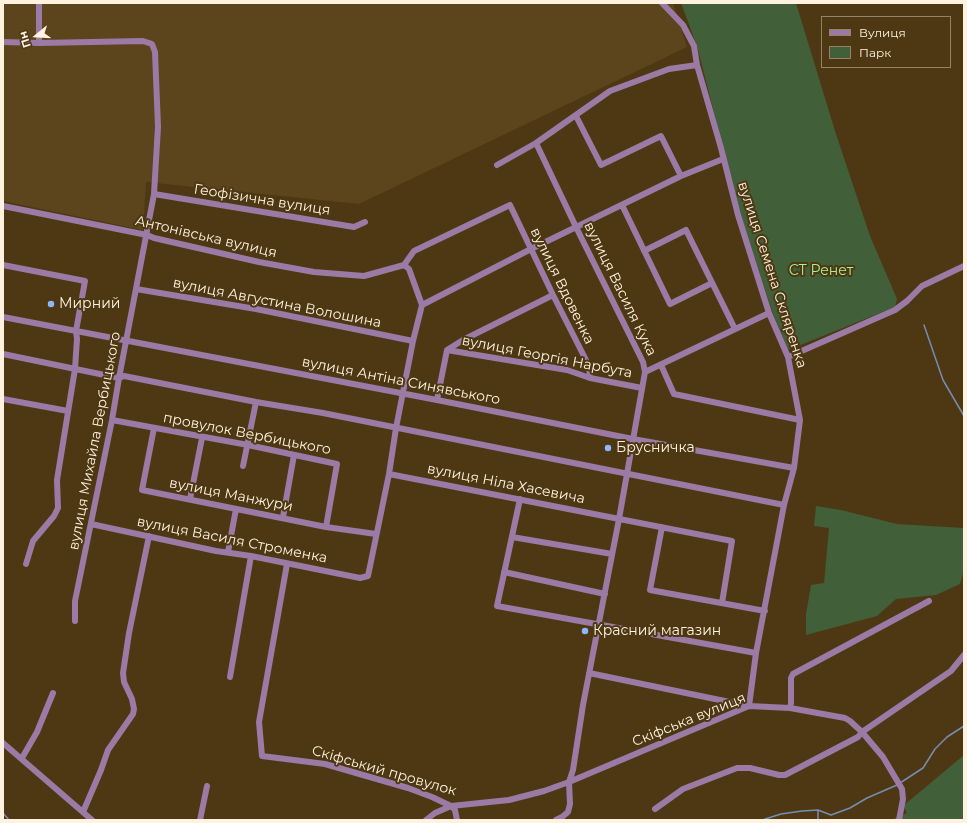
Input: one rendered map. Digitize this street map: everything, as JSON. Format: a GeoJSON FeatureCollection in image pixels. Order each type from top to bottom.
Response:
{"type":"FeatureCollection","features":[{"type":"Feature","properties":{"kind":"street"},"geometry":{"type":"LineString","coordinates":[[3,42],[38,43],[38,3]]}},
{"type":"Feature","properties":{"kind":"street","name":"вулиця Семена Скляренка"},"geometry":{"type":"LineString","coordinates":[[662,3],[683,25],[694,46],[738,215],[769,313],[788,358],[800,420],[794,468],[784,505],[756,653],[749,706]]}},
{"type":"Feature","properties":{"kind":"street","name":"вулиця Михайла Вербицького"},"geometry":{"type":"LineString","coordinates":[[38,43],[143,41],[152,44],[155,52],[158,127],[154,194],[92,524],[75,601],[75,621]]}},
{"type":"Feature","properties":{"kind":"street"},"geometry":{"type":"LineString","coordinates":[[497,165],[536,143],[610,91],[669,69],[698,65]]}},
{"type":"Feature","properties":{"kind":"street"},"geometry":{"type":"LineString","coordinates":[[576,116],[601,166],[661,136],[681,176]]}},
{"type":"Feature","properties":{"kind":"street","name":"вулиця Василя Кука"},"geometry":{"type":"LineString","coordinates":[[536,143],[643,362],[645,372],[628,474],[579,726],[573,770],[568,782]]}},
{"type":"Feature","properties":{"kind":"street"},"geometry":{"type":"LineString","coordinates":[[422,305],[531,249],[681,176],[723,159]]}},
{"type":"Feature","properties":{"kind":"street","name":"Геофізична вулиця"},"geometry":{"type":"LineString","coordinates":[[154,194],[354,227],[365,222]]}},
{"type":"Feature","properties":{"kind":"street","name":"вулиця Вдовенка"},"geometry":{"type":"LineString","coordinates":[[404,265],[414,251],[510,205],[589,366],[590,378]]}},
{"type":"Feature","properties":{"kind":"street","name":"Антонівська вулиця"},"geometry":{"type":"LineString","coordinates":[[3,206],[147,235],[154,238],[259,262],[314,272],[364,276],[404,265]]}},
{"type":"Feature","properties":{"kind":"street"},"geometry":{"type":"LineString","coordinates":[[622,206],[670,304],[712,283]]}},
{"type":"Feature","properties":{"kind":"street"},"geometry":{"type":"LineString","coordinates":[[644,251],[686,230],[735,329]]}},
{"type":"Feature","properties":{"kind":"street"},"geometry":{"type":"LineString","coordinates":[[3,265],[85,281],[76,331],[77,339],[75,369],[57,480],[58,508],[54,516],[33,541],[26,564]]}},
{"type":"Feature","properties":{"kind":"street"},"geometry":{"type":"LineString","coordinates":[[376,534],[389,474],[396,428],[404,394],[413,341],[422,305],[409,269],[404,265]]}},
{"type":"Feature","properties":{"kind":"street"},"geometry":{"type":"LineString","coordinates":[[788,358],[896,310],[922,286],[964,266]]}},
{"type":"Feature","properties":{"kind":"street","name":"вулиця Августина Волошина"},"geometry":{"type":"LineString","coordinates":[[136,289],[256,309],[413,341]]}},
{"type":"Feature","properties":{"kind":"street"},"geometry":{"type":"LineString","coordinates":[[437,400],[448,350],[463,340],[553,295]]}},
{"type":"Feature","properties":{"kind":"street"},"geometry":{"type":"LineString","coordinates":[[645,372],[769,313]]}},
{"type":"Feature","properties":{"kind":"street","name":"вулиця Антіна Синявського"},"geometry":{"type":"LineString","coordinates":[[3,317],[633,439],[794,468]]}},
{"type":"Feature","properties":{"kind":"street","name":"вулиця Георгія Нарбута"},"geometry":{"type":"LineString","coordinates":[[448,350],[567,370],[590,378],[642,388]]}},
{"type":"Feature","properties":{"kind":"street"},"geometry":{"type":"LineString","coordinates":[[3,354],[119,378],[124,376],[256,402],[323,413],[784,505]]}},
{"type":"Feature","properties":{"kind":"street"},"geometry":{"type":"LineString","coordinates":[[660,365],[674,394],[800,420]]}},
{"type":"Feature","properties":{"kind":"street"},"geometry":{"type":"LineString","coordinates":[[3,399],[68,411]]}},
{"type":"Feature","properties":{"kind":"street"},"geometry":{"type":"LineString","coordinates":[[243,466],[256,402]]}},
{"type":"Feature","properties":{"kind":"street","name":"провулок Вербицького"},"geometry":{"type":"LineString","coordinates":[[112,420],[202,438],[248,445],[337,464],[326,527]]}},
{"type":"Feature","properties":{"kind":"street","name":"вулиця Манжури"},"geometry":{"type":"LineString","coordinates":[[154,428],[142,490],[326,527],[376,534]]}},
{"type":"Feature","properties":{"kind":"street"},"geometry":{"type":"LineString","coordinates":[[190,499],[202,438]]}},
{"type":"Feature","properties":{"kind":"street"},"geometry":{"type":"LineString","coordinates":[[282,517],[294,455]]}},
{"type":"Feature","properties":{"kind":"street","name":"вулиця Ніла Хасевича"},"geometry":{"type":"LineString","coordinates":[[389,474],[732,541],[722,603]]}},
{"type":"Feature","properties":{"kind":"street"},"geometry":{"type":"LineString","coordinates":[[520,499],[497,606],[756,653]]}},
{"type":"Feature","properties":{"kind":"street"},"geometry":{"type":"LineString","coordinates":[[228,552],[236,509]]}},
{"type":"Feature","properties":{"kind":"street","name":"вулиця Василя Строменка"},"geometry":{"type":"LineString","coordinates":[[92,524],[360,578],[368,576],[376,534]]}},
{"type":"Feature","properties":{"kind":"street"},"geometry":{"type":"LineString","coordinates":[[662,527],[650,590],[765,611]]}},
{"type":"Feature","properties":{"kind":"street"},"geometry":{"type":"LineString","coordinates":[[83,812],[108,750],[133,714],[134,709],[132,699],[124,682],[123,673],[129,633],[150,536]]}},
{"type":"Feature","properties":{"kind":"street"},"geometry":{"type":"LineString","coordinates":[[512,537],[612,554]]}},
{"type":"Feature","properties":{"kind":"street"},"geometry":{"type":"LineString","coordinates":[[230,677],[251,556]]}},
{"type":"Feature","properties":{"kind":"street","name":"Скіфський провулок"},"geometry":{"type":"LineString","coordinates":[[287,564],[260,722],[262,756],[325,764],[408,788],[450,806],[509,800],[544,791],[568,782]]}},
{"type":"Feature","properties":{"kind":"street"},"geometry":{"type":"LineString","coordinates":[[504,572],[605,594]]}},
{"type":"Feature","properties":{"kind":"street"},"geometry":{"type":"LineString","coordinates":[[790,708],[790,678],[793,674],[929,601]]}},
{"type":"Feature","properties":{"kind":"street"},"geometry":{"type":"LineString","coordinates":[[655,809],[683,789],[737,768],[750,768],[773,774],[785,775],[858,738],[862,732],[951,671],[964,655]]}},
{"type":"Feature","properties":{"kind":"street"},"geometry":{"type":"LineString","coordinates":[[590,673],[749,706]]}},
{"type":"Feature","properties":{"kind":"street"},"geometry":{"type":"LineString","coordinates":[[22,758],[37,732],[53,693]]}},
{"type":"Feature","properties":{"kind":"street","name":"Скіфська вулиця"},"geometry":{"type":"LineString","coordinates":[[568,782],[749,706],[790,708],[845,718],[862,732],[883,757],[902,789],[903,800],[900,820]]}},
{"type":"Feature","properties":{"kind":"street"},"geometry":{"type":"LineString","coordinates":[[3,744],[22,758],[92,820]]}},
{"type":"Feature","properties":{"kind":"street"},"geometry":{"type":"LineString","coordinates":[[556,820],[568,812],[570,807],[568,782]]}},
{"type":"Feature","properties":{"kind":"street"},"geometry":{"type":"LineString","coordinates":[[200,820],[207,786]]}},
{"type":"Feature","properties":{"kind":"street"},"geometry":{"type":"LineString","coordinates":[[426,820],[435,813],[450,806],[455,810],[457,820]]}},
{"type":"Feature","properties":{"kind":"shaded area"},"geometry":{"type":"Polygon","coordinates":[[[3,3],[673,3],[687,47],[359,204],[146,182],[143,230],[3,201],[3,3]]]}},
{"type":"Feature","properties":{"kind":"green space","name":"СТ Ренет"},"geometry":{"type":"Polygon","coordinates":[[[681,3],[796,3],[835,131],[870,236],[897,299],[895,307],[788,350],[772,311],[738,206],[697,46],[681,3]]]}},
{"type":"Feature","properties":{"kind":"green space"},"geometry":{"type":"Polygon","coordinates":[[[816,506],[841,510],[897,524],[964,528],[964,570],[960,584],[936,595],[896,599],[877,616],[806,635],[806,614],[811,585],[824,583],[829,528],[814,526],[816,506]]]}},
{"type":"Feature","properties":{"kind":"green space"},"geometry":{"type":"Polygon","coordinates":[[[964,755],[964,820],[891,820],[907,813],[903,806],[964,755]]]}},
{"type":"Feature","properties":{"kind":"waterway"},"geometry":{"type":"LineString","coordinates":[[924,325],[943,380],[964,416]]}},
{"type":"Feature","properties":{"kind":"waterway"},"geometry":{"type":"LineString","coordinates":[[900,783],[923,768],[935,749],[947,737],[964,726]]}},
{"type":"Feature","properties":{"kind":"waterway"},"geometry":{"type":"LineString","coordinates":[[762,820],[781,814],[802,811],[818,810],[831,815],[850,808],[867,798],[897,785]]}},
{"type":"Feature","properties":{"kind":"waterway"},"geometry":{"type":"LineString","coordinates":[[818,810],[818,820]]}},
{"type":"Feature","properties":{"kind":"waterway"},"geometry":{"type":"LineString","coordinates":[[3,813],[9,820]]}},
{"type":"Feature","properties":{"kind":"place","name":"Мирний"},"geometry":{"type":"Point","coordinates":[51,304]}},
{"type":"Feature","properties":{"kind":"place","name":"Брусничка"},"geometry":{"type":"Point","coordinates":[608,448]}},
{"type":"Feature","properties":{"kind":"place","name":"Красний магазин"},"geometry":{"type":"Point","coordinates":[585,631]}}]}
